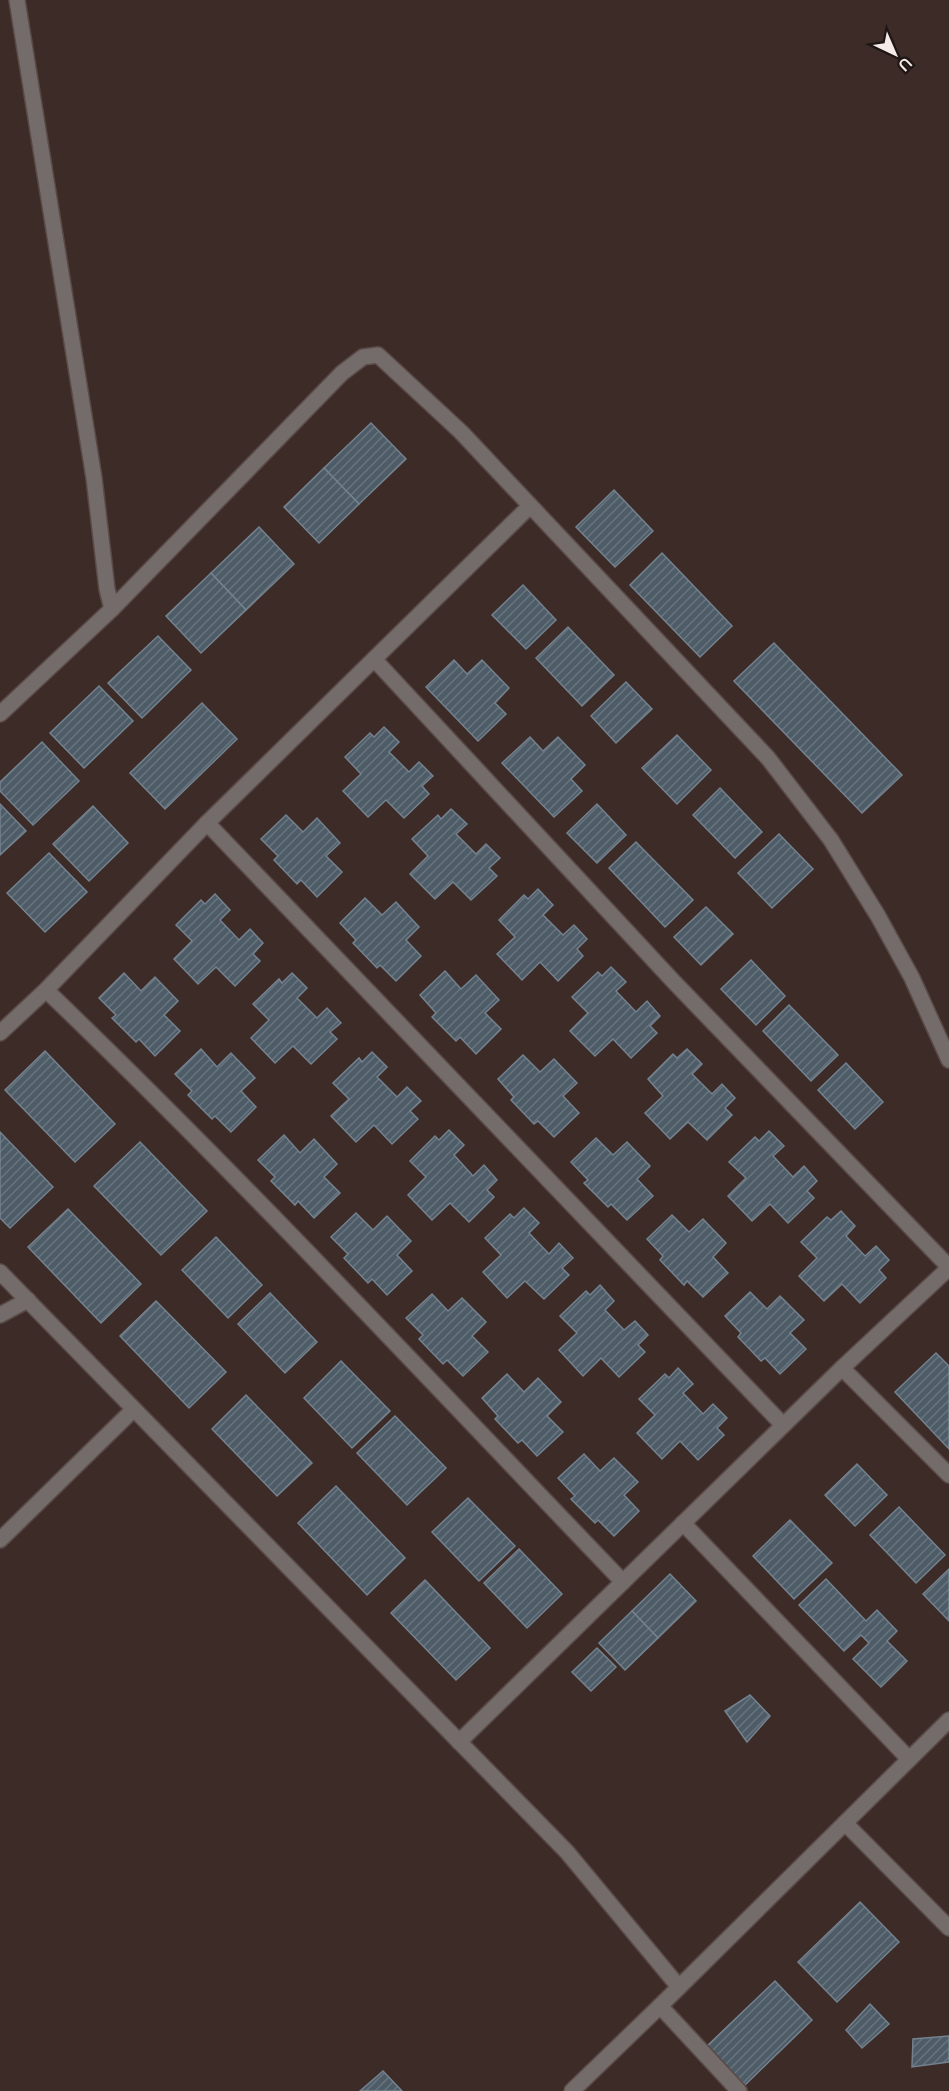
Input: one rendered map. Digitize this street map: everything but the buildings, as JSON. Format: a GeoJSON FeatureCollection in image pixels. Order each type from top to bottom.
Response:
{"type":"FeatureCollection","features":[{"type":"Feature","properties":{"kind":"street"},"geometry":{"type":"LineString","coordinates":[[17,0],[94,478],[107,589],[112,609]]}},
{"type":"Feature","properties":{"kind":"street"},"geometry":{"type":"LineString","coordinates":[[0,714],[112,609],[342,373],[363,357],[378,356],[461,432],[768,759],[831,840],[912,978],[949,1060]]}},
{"type":"Feature","properties":{"kind":"street"},"geometry":{"type":"LineString","coordinates":[[0,1033],[46,990],[207,823],[530,506]]}},
{"type":"Feature","properties":{"kind":"street"},"geometry":{"type":"LineString","coordinates":[[374,659],[674,982],[949,1267],[783,1425],[459,1742]]}},
{"type":"Feature","properties":{"kind":"street"},"geometry":{"type":"LineString","coordinates":[[207,823],[783,1425]]}},
{"type":"Feature","properties":{"kind":"street"},"geometry":{"type":"LineString","coordinates":[[46,990],[132,1073],[274,1217],[623,1582]]}},
{"type":"Feature","properties":{"kind":"street"},"geometry":{"type":"LineString","coordinates":[[0,1272],[567,1852],[679,1987]]}},
{"type":"Feature","properties":{"kind":"street"},"geometry":{"type":"LineString","coordinates":[[0,1315],[28,1300]]}},
{"type":"Feature","properties":{"kind":"street"},"geometry":{"type":"LineString","coordinates":[[842,1368],[949,1475]]}},
{"type":"Feature","properties":{"kind":"street"},"geometry":{"type":"LineString","coordinates":[[0,1540],[133,1410]]}},
{"type":"Feature","properties":{"kind":"street"},"geometry":{"type":"LineString","coordinates":[[683,1523],[909,1759]]}},
{"type":"Feature","properties":{"kind":"street"},"geometry":{"type":"LineString","coordinates":[[572,2091],[949,1720]]}},
{"type":"Feature","properties":{"kind":"street"},"geometry":{"type":"LineString","coordinates":[[845,1823],[949,1928]]}},
{"type":"Feature","properties":{"kind":"street"},"geometry":{"type":"LineString","coordinates":[[660,2006],[739,2091]]}}]}
